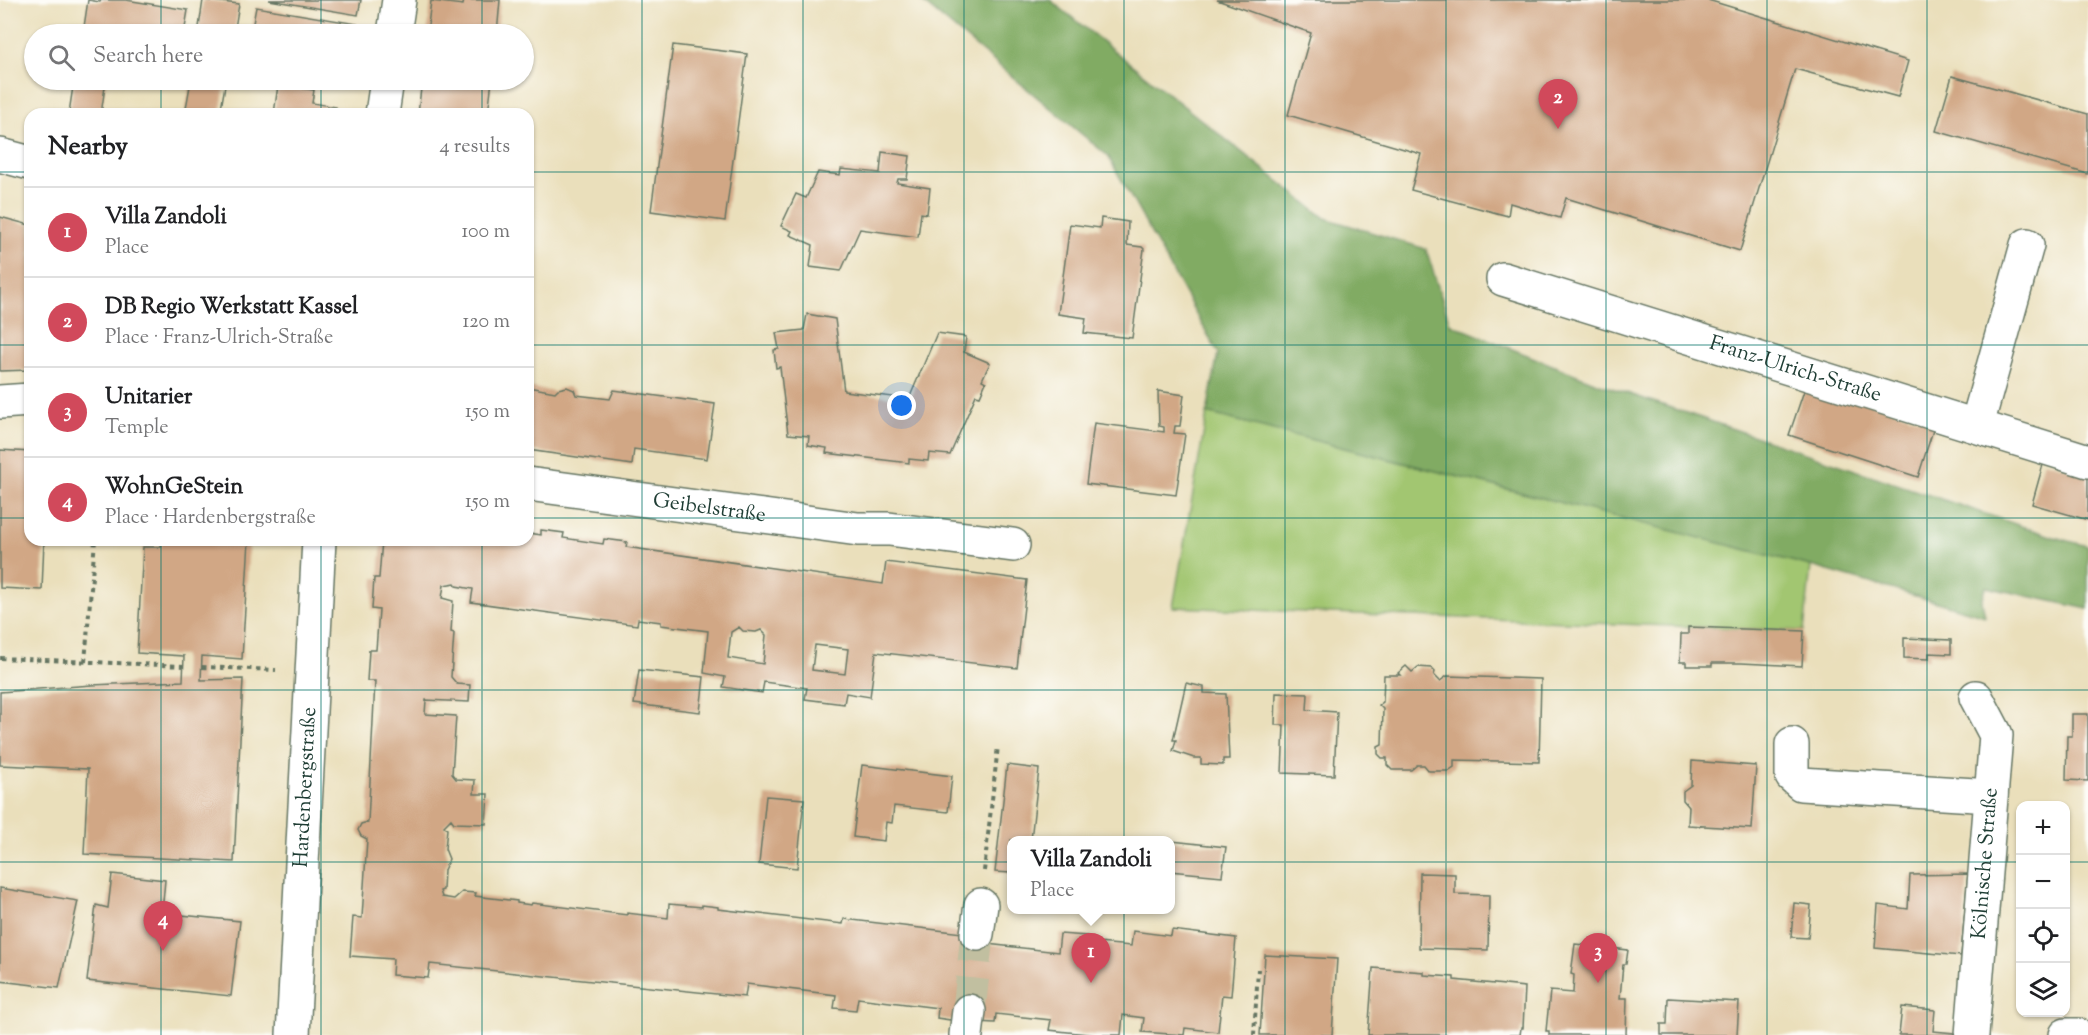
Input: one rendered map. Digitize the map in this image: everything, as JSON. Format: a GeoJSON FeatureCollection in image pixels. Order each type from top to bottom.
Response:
{"type":"FeatureCollection","features":[{"type":"Feature","properties":{"kind":"street"},"geometry":{"type":"LineString","coordinates":[[395,24],[399,0]]}},
{"type":"Feature","properties":{"kind":"street"},"geometry":{"type":"LineString","coordinates":[[383,108],[386,90]]}},
{"type":"Feature","properties":{"kind":"street"},"geometry":{"type":"LineString","coordinates":[[0,155],[24,161]]}},
{"type":"Feature","properties":{"kind":"street"},"geometry":{"type":"LineString","coordinates":[[1977,425],[2028,245]]}},
{"type":"Feature","properties":{"kind":"street","name":"Franz-Ulrich-Straße"},"geometry":{"type":"LineString","coordinates":[[1503,279],[2088,461]]}},
{"type":"Feature","properties":{"kind":"street"},"geometry":{"type":"LineString","coordinates":[[0,402],[24,400]]}},
{"type":"Feature","properties":{"kind":"street","name":"Geibelstraße"},"geometry":{"type":"LineString","coordinates":[[534,485],[858,529],[890,529],[1013,545]]}},
{"type":"Feature","properties":{"kind":"street","name":"Hardenbergstraße"},"geometry":{"type":"LineString","coordinates":[[293,1035],[319,546]]}},
{"type":"Feature","properties":{"kind":"street","name":"Kölnische Straße"},"geometry":{"type":"LineString","coordinates":[[1972,1035],[1996,735],[1976,697]]}},
{"type":"Feature","properties":{"kind":"street"},"geometry":{"type":"LineString","coordinates":[[1792,744],[1792,777],[1801,784],[1991,796]]}},
{"type":"Feature","properties":{"kind":"street"},"geometry":{"type":"LineString","coordinates":[[2066,1035],[2077,1035]]}},
{"type":"Feature","properties":{"kind":"path"},"geometry":{"type":"LineString","coordinates":[[85,662],[95,546]]}},
{"type":"Feature","properties":{"kind":"path"},"geometry":{"type":"LineString","coordinates":[[0,658],[184,666]]}},
{"type":"Feature","properties":{"kind":"path"},"geometry":{"type":"LineString","coordinates":[[202,667],[283,671]]}},
{"type":"Feature","properties":{"kind":"path"},"geometry":{"type":"LineString","coordinates":[[979,920],[998,746]]}},
{"type":"Feature","properties":{"kind":"path"},"geometry":{"type":"LineString","coordinates":[[1254,1035],[1258,969]]}},
{"type":"Feature","properties":{"kind":"green space"},"geometry":{"type":"Polygon","coordinates":[[[920,0],[1050,0],[1325,218],[1426,249],[1450,324],[1597,383],[2054,537],[2088,546],[2088,609],[1986,587],[1982,601],[1985,616],[1811,566],[1207,413],[1218,353],[1108,156],[920,0]]]}},
{"type":"Feature","properties":{"kind":"green space"},"geometry":{"type":"Polygon","coordinates":[[[1207,413],[1811,566],[1804,631],[1173,607],[1207,413]]]}},
{"type":"Feature","properties":{"kind":"building"},"geometry":{"type":"Polygon","coordinates":[[[88,0],[100,2],[101,0],[126,0],[188,10],[186,24],[84,24],[88,0]]]}},
{"type":"Feature","properties":{"kind":"building"},"geometry":{"type":"Polygon","coordinates":[[[203,0],[239,4],[236,24],[199,24],[203,0]]]}},
{"type":"Feature","properties":{"kind":"building"},"geometry":{"type":"Polygon","coordinates":[[[269,0],[361,0],[358,15],[269,0]]]}},
{"type":"Feature","properties":{"kind":"building"},"geometry":{"type":"Polygon","coordinates":[[[464,0],[500,0],[498,24],[428,24],[431,1],[463,5],[464,0]]]}},
{"type":"Feature","properties":{"kind":"building"},"geometry":{"type":"Polygon","coordinates":[[[1217,0],[1708,0],[1908,61],[1898,97],[1795,69],[1740,251],[1566,198],[1560,218],[1510,203],[1508,216],[1411,190],[1421,154],[1288,115],[1311,33],[1217,0]]]}},
{"type":"Feature","properties":{"kind":"building"},"geometry":{"type":"Polygon","coordinates":[[[256,7],[357,24],[253,24],[256,7]]]}},
{"type":"Feature","properties":{"kind":"building"},"geometry":{"type":"Polygon","coordinates":[[[673,45],[747,54],[725,221],[651,211],[673,45]]]}},
{"type":"Feature","properties":{"kind":"building"},"geometry":{"type":"Polygon","coordinates":[[[1952,76],[2088,114],[2088,174],[1936,131],[1952,76]]]}},
{"type":"Feature","properties":{"kind":"building"},"geometry":{"type":"Polygon","coordinates":[[[72,90],[105,90],[102,108],[70,108],[72,90]]]}},
{"type":"Feature","properties":{"kind":"building"},"geometry":{"type":"Polygon","coordinates":[[[189,90],[224,90],[221,108],[186,108],[189,90]]]}},
{"type":"Feature","properties":{"kind":"building"},"geometry":{"type":"Polygon","coordinates":[[[277,90],[314,90],[312,103],[336,107],[336,108],[275,108],[277,90]]]}},
{"type":"Feature","properties":{"kind":"building"},"geometry":{"type":"Polygon","coordinates":[[[421,90],[491,90],[489,108],[419,108],[421,90]]]}},
{"type":"Feature","properties":{"kind":"building"},"geometry":{"type":"Polygon","coordinates":[[[882,152],[910,156],[907,179],[898,179],[897,183],[930,188],[927,214],[921,213],[918,237],[860,229],[841,271],[810,267],[813,245],[790,235],[792,231],[781,226],[796,194],[806,198],[818,172],[840,175],[841,169],[880,173],[882,152]]]}},
{"type":"Feature","properties":{"kind":"building"},"geometry":{"type":"Polygon","coordinates":[[[0,217],[24,223],[24,370],[0,371],[0,217]]]}},
{"type":"Feature","properties":{"kind":"building"},"geometry":{"type":"Polygon","coordinates":[[[1101,218],[1128,222],[1127,245],[1144,249],[1132,338],[1084,333],[1086,318],[1058,314],[1070,224],[1100,228],[1101,218]]]}},
{"type":"Feature","properties":{"kind":"building"},"geometry":{"type":"Polygon","coordinates":[[[807,314],[835,319],[844,391],[909,399],[937,333],[966,337],[964,352],[990,363],[982,380],[986,382],[980,396],[976,395],[950,455],[929,453],[928,461],[909,459],[909,463],[826,453],[827,448],[808,445],[809,436],[788,434],[780,367],[776,368],[774,350],[779,349],[776,333],[804,330],[807,314]]]}},
{"type":"Feature","properties":{"kind":"building"},"geometry":{"type":"Polygon","coordinates":[[[1807,382],[1935,424],[1918,477],[1789,435],[1807,382]]]}},
{"type":"Feature","properties":{"kind":"building"},"geometry":{"type":"Polygon","coordinates":[[[567,387],[574,390],[576,395],[610,399],[614,390],[715,404],[707,459],[634,449],[632,465],[534,451],[534,388],[555,392],[567,387]]]}},
{"type":"Feature","properties":{"kind":"building"},"geometry":{"type":"Polygon","coordinates":[[[1158,391],[1184,395],[1180,426],[1175,426],[1174,433],[1185,434],[1176,495],[1086,484],[1094,423],[1164,432],[1164,427],[1159,426],[1158,391]]]}},
{"type":"Feature","properties":{"kind":"building"},"geometry":{"type":"Polygon","coordinates":[[[0,450],[24,452],[24,546],[44,546],[42,590],[0,588],[0,450]]]}},
{"type":"Feature","properties":{"kind":"building"},"geometry":{"type":"Polygon","coordinates":[[[2044,461],[2088,474],[2088,520],[2032,504],[2044,461]]]}},
{"type":"Feature","properties":{"kind":"building"},"geometry":{"type":"Polygon","coordinates":[[[541,530],[564,533],[563,538],[603,544],[604,539],[627,542],[626,547],[883,584],[886,562],[1027,580],[1017,668],[876,652],[870,697],[846,693],[844,704],[805,699],[807,688],[764,682],[762,693],[723,687],[725,677],[704,673],[708,631],[661,625],[661,622],[638,619],[637,625],[471,602],[473,589],[456,586],[455,583],[444,585],[442,598],[453,601],[451,632],[454,633],[451,677],[457,684],[470,685],[469,702],[426,700],[425,714],[456,716],[452,774],[456,779],[475,780],[474,794],[488,794],[486,824],[454,823],[451,819],[444,826],[447,829],[445,849],[449,859],[444,870],[443,890],[440,891],[442,897],[454,899],[462,892],[476,893],[475,896],[531,905],[532,903],[668,918],[669,904],[702,907],[702,905],[718,907],[718,909],[843,924],[844,919],[988,936],[987,944],[1058,952],[1060,934],[1087,936],[1087,942],[1131,946],[1133,931],[1171,936],[1172,930],[1236,938],[1231,996],[1222,995],[1218,1032],[1185,1028],[1184,1035],[1142,1032],[1144,1018],[1123,1015],[1121,1035],[1049,1030],[1051,1020],[996,1014],[995,1023],[957,1021],[937,1018],[938,1008],[858,998],[856,1010],[834,1008],[836,995],[747,984],[745,997],[430,964],[428,978],[392,975],[393,959],[350,956],[353,917],[362,918],[367,839],[361,836],[358,830],[361,824],[368,822],[375,681],[367,681],[369,650],[376,650],[379,610],[372,609],[374,578],[379,578],[382,546],[534,546],[534,534],[541,535],[541,530]],[[739,627],[731,632],[728,658],[763,664],[766,635],[761,630],[743,631],[739,627]],[[815,645],[812,670],[845,674],[848,649],[815,645]]]}},
{"type":"Feature","properties":{"kind":"building"},"geometry":{"type":"Polygon","coordinates":[[[249,546],[242,659],[202,656],[201,680],[243,679],[234,862],[84,854],[88,769],[0,765],[0,692],[183,681],[184,656],[137,653],[143,547],[249,546]]]}},
{"type":"Feature","properties":{"kind":"building"},"geometry":{"type":"Polygon","coordinates":[[[1688,627],[1804,631],[1802,666],[1712,663],[1712,666],[1686,666],[1686,662],[1680,662],[1681,634],[1688,634],[1688,627]]]}},
{"type":"Feature","properties":{"kind":"building"},"geometry":{"type":"Polygon","coordinates":[[[1904,638],[1951,640],[1951,654],[1929,653],[1929,659],[1904,658],[1904,638]]]}},
{"type":"Feature","properties":{"kind":"building"},"geometry":{"type":"Polygon","coordinates":[[[1406,666],[1412,672],[1418,667],[1431,668],[1440,681],[1447,676],[1541,679],[1539,762],[1454,760],[1454,767],[1448,771],[1429,771],[1424,765],[1417,765],[1411,770],[1392,770],[1387,765],[1387,758],[1382,758],[1378,754],[1378,747],[1382,745],[1383,709],[1379,705],[1383,702],[1384,675],[1400,675],[1398,673],[1406,666]]]}},
{"type":"Feature","properties":{"kind":"building"},"geometry":{"type":"Polygon","coordinates":[[[639,670],[704,677],[700,712],[634,704],[639,670]]]}},
{"type":"Feature","properties":{"kind":"building"},"geometry":{"type":"Polygon","coordinates":[[[1186,683],[1204,687],[1204,693],[1226,694],[1229,759],[1223,759],[1223,765],[1201,764],[1201,758],[1173,751],[1176,740],[1173,740],[1186,683]]]}},
{"type":"Feature","properties":{"kind":"building"},"geometry":{"type":"Polygon","coordinates":[[[1276,693],[1308,694],[1307,710],[1337,712],[1334,775],[1282,773],[1284,725],[1275,725],[1276,693]]]}},
{"type":"Feature","properties":{"kind":"building"},"geometry":{"type":"Polygon","coordinates":[[[2072,714],[2088,714],[2088,781],[2066,780],[2067,736],[2072,736],[2072,714]]]}},
{"type":"Feature","properties":{"kind":"building"},"geometry":{"type":"Polygon","coordinates":[[[1692,761],[1756,766],[1752,829],[1688,825],[1689,807],[1683,800],[1683,791],[1691,785],[1692,761]]]}},
{"type":"Feature","properties":{"kind":"building"},"geometry":{"type":"Polygon","coordinates":[[[862,765],[952,776],[948,812],[894,806],[892,823],[886,822],[884,841],[853,837],[862,765]]]}},
{"type":"Feature","properties":{"kind":"building"},"geometry":{"type":"Polygon","coordinates":[[[1007,765],[1039,769],[1031,836],[1007,836],[1007,873],[995,872],[1007,765]]]}},
{"type":"Feature","properties":{"kind":"building"},"geometry":{"type":"Polygon","coordinates":[[[766,796],[804,799],[797,868],[759,864],[766,796]]]}},
{"type":"Feature","properties":{"kind":"building"},"geometry":{"type":"Polygon","coordinates":[[[1175,841],[1226,847],[1222,876],[1175,871],[1175,841]]]}},
{"type":"Feature","properties":{"kind":"building"},"geometry":{"type":"Polygon","coordinates":[[[1420,873],[1455,874],[1455,894],[1489,895],[1488,950],[1419,948],[1420,873]]]}},
{"type":"Feature","properties":{"kind":"building"},"geometry":{"type":"Polygon","coordinates":[[[112,874],[165,880],[162,913],[240,921],[231,996],[87,981],[96,905],[108,908],[112,874]]]}},
{"type":"Feature","properties":{"kind":"building"},"geometry":{"type":"Polygon","coordinates":[[[1968,874],[1961,956],[1875,948],[1878,905],[1908,909],[1910,875],[1968,874]]]}},
{"type":"Feature","properties":{"kind":"building"},"geometry":{"type":"Polygon","coordinates":[[[0,888],[78,901],[59,988],[0,981],[0,888]]]}},
{"type":"Feature","properties":{"kind":"building"},"geometry":{"type":"Polygon","coordinates":[[[1794,903],[1811,905],[1808,938],[1791,937],[1794,903]]]}},
{"type":"Feature","properties":{"kind":"building"},"geometry":{"type":"Polygon","coordinates":[[[1575,944],[1628,950],[1626,964],[1623,964],[1620,998],[1627,998],[1626,1035],[1549,1035],[1549,1031],[1546,1031],[1550,991],[1573,993],[1574,975],[1571,974],[1575,944]]]}},
{"type":"Feature","properties":{"kind":"building"},"geometry":{"type":"Polygon","coordinates":[[[1265,955],[1337,959],[1332,1035],[1260,1035],[1265,955]]]}},
{"type":"Feature","properties":{"kind":"building"},"geometry":{"type":"Polygon","coordinates":[[[1373,968],[1424,972],[1424,975],[1454,977],[1454,980],[1525,987],[1523,1028],[1521,1028],[1520,1035],[1368,1035],[1373,968]]]}},
{"type":"Feature","properties":{"kind":"building"},"geometry":{"type":"Polygon","coordinates":[[[1668,998],[1739,1002],[1737,1035],[1661,1035],[1661,1024],[1667,1024],[1668,998]]]}},
{"type":"Feature","properties":{"kind":"building"},"geometry":{"type":"Polygon","coordinates":[[[1902,1007],[1935,1010],[1933,1031],[1954,1033],[1954,1035],[1899,1035],[1902,1007]]]}},
{"type":"Feature","properties":{"kind":"tunnel"},"geometry":{"type":"LineString","coordinates":[[969,1011],[977,934]]}},
{"type":"Feature","properties":{"kind":"place","name":"DB Regio Werkstatt Kassel"},"geometry":{"type":"Point","coordinates":[1558,129]}},
{"type":"Feature","properties":{"kind":"place","name":"WohnGeStein"},"geometry":{"type":"Point","coordinates":[163,951]}},
{"type":"Feature","properties":{"kind":"place","name":"Villa Zandoli"},"geometry":{"type":"Point","coordinates":[1091,983]}},
{"type":"Feature","properties":{"kind":"place","name":"Unitarier"},"geometry":{"type":"Point","coordinates":[1598,983]}}]}
